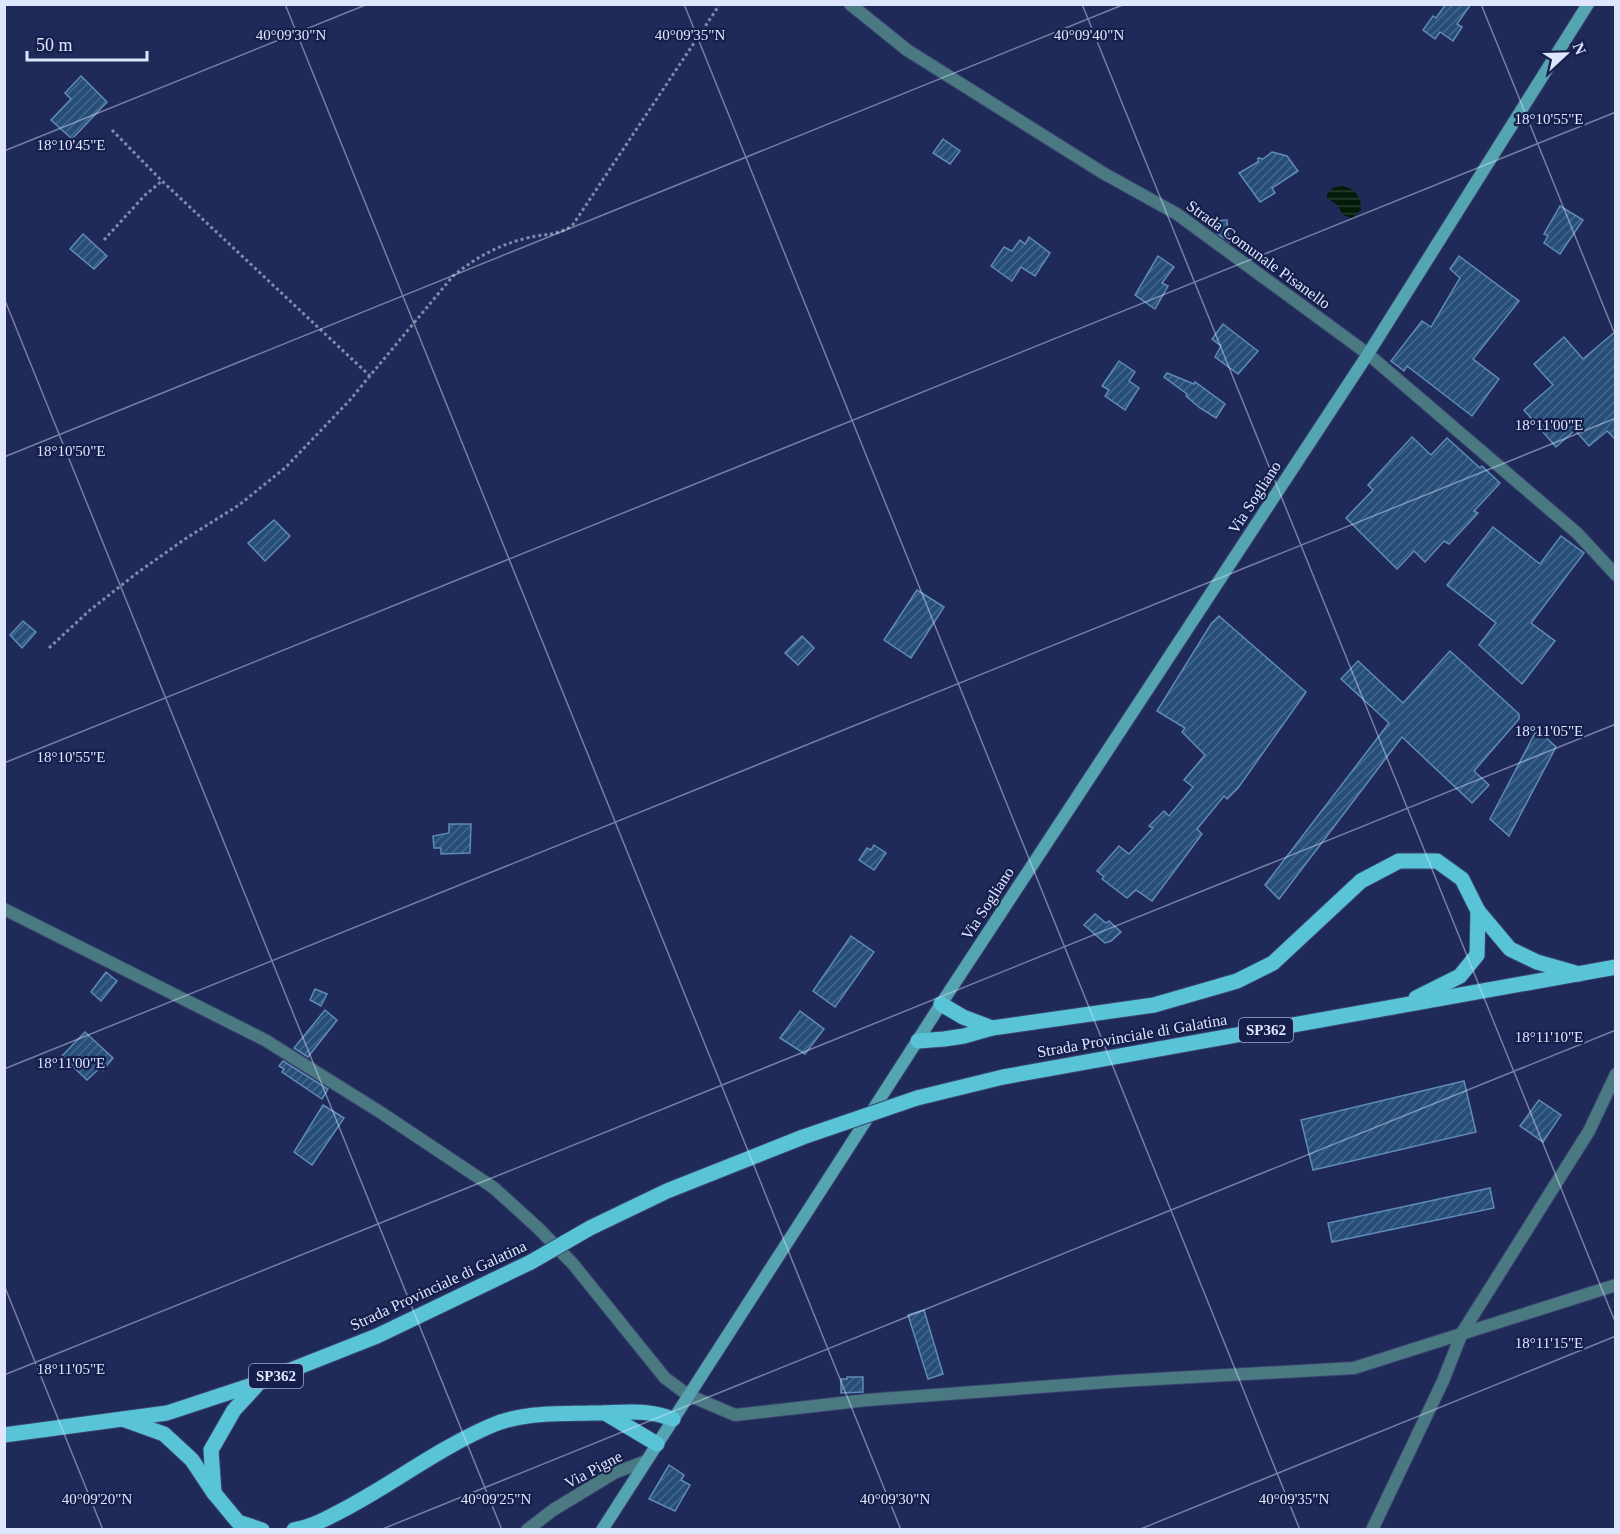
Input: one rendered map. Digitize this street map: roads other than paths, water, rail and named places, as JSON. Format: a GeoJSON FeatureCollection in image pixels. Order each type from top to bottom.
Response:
{"type":"FeatureCollection","features":[{"type":"Feature","properties":{"kind":"main road","name":"Via Sogliano"},"geometry":{"type":"LineString","coordinates":[[941,1004],[1368,354],[1588,4]]}},
{"type":"Feature","properties":{"kind":"main road"},"geometry":{"type":"LineString","coordinates":[[918,1041],[963,1036],[992,1028],[1154,1005],[1237,981],[1273,963],[1361,881],[1400,861],[1437,861],[1462,879],[1478,911],[1510,949],[1538,962],[1579,974]]}},
{"type":"Feature","properties":{"kind":"main road"},"geometry":{"type":"LineString","coordinates":[[1402,1006],[1460,976],[1477,955],[1478,911]]}},
{"type":"Feature","properties":{"kind":"main road","name":"Strada Provinciale di Galatina"},"geometry":{"type":"LineString","coordinates":[[4,1435],[167,1413],[258,1383],[377,1336],[531,1262],[590,1228],[667,1191],[803,1137],[917,1098],[1002,1077],[1616,967]]}},
{"type":"Feature","properties":{"kind":"main road"},"geometry":{"type":"LineString","coordinates":[[602,1530],[941,1004],[963,1017],[992,1028]]}},
{"type":"Feature","properties":{"kind":"main road"},"geometry":{"type":"LineString","coordinates":[[214,1493],[211,1450],[234,1410],[258,1383]]}},
{"type":"Feature","properties":{"kind":"main road"},"geometry":{"type":"LineString","coordinates":[[294,1530],[307,1528],[358,1502],[489,1426],[526,1416],[641,1411],[657,1413],[673,1419]]}},
{"type":"Feature","properties":{"kind":"main road"},"geometry":{"type":"LineString","coordinates":[[605,1413],[657,1444]]}},
{"type":"Feature","properties":{"kind":"main road"},"geometry":{"type":"LineString","coordinates":[[122,1419],[165,1434],[192,1460],[214,1493],[238,1522],[262,1530]]}},
{"type":"Feature","properties":{"kind":"street","name":"Strada Comunale Pisanello"},"geometry":{"type":"LineString","coordinates":[[850,4],[907,50],[1103,173],[1177,214],[1368,354],[1577,533],[1616,575]]}},
{"type":"Feature","properties":{"kind":"street"},"geometry":{"type":"LineString","coordinates":[[4,909],[265,1040],[380,1112],[494,1188],[573,1264],[665,1378],[688,1395],[735,1415],[867,1400],[1132,1380],[1354,1368],[1616,1285]]}},
{"type":"Feature","properties":{"kind":"street"},"geometry":{"type":"LineString","coordinates":[[1372,1530],[1443,1381],[1462,1333],[1589,1131],[1616,1074]]}},
{"type":"Feature","properties":{"kind":"street","name":"Via Pigne"},"geometry":{"type":"LineString","coordinates":[[527,1530],[553,1510],[614,1473],[646,1461]]}}]}
